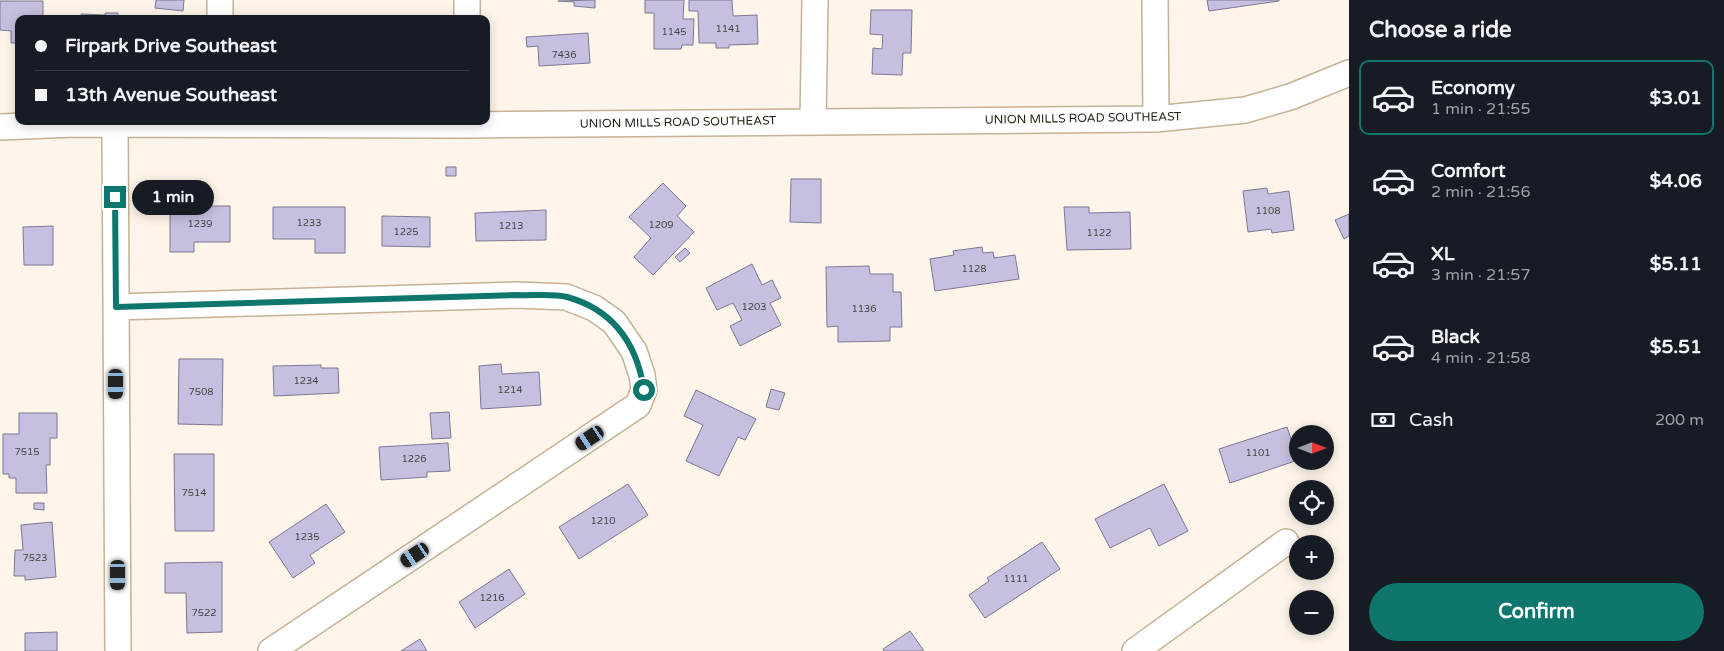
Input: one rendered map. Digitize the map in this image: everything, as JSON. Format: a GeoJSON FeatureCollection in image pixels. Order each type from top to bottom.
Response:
{"type":"FeatureCollection","features":[{"type":"Feature","properties":{"kind":"street"},"geometry":{"type":"LineString","coordinates":[[220,0],[220,15]]}},
{"type":"Feature","properties":{"kind":"street"},"geometry":{"type":"LineString","coordinates":[[467,0],[467,15]]}},
{"type":"Feature","properties":{"kind":"street"},"geometry":{"type":"LineString","coordinates":[[813,121],[815,0]]}},
{"type":"Feature","properties":{"kind":"street"},"geometry":{"type":"LineString","coordinates":[[1155,0],[1156,119]]}},
{"type":"Feature","properties":{"kind":"street","name":"UNION MILLS ROAD SOUTHEAST"},"geometry":{"type":"LineString","coordinates":[[490,123],[1156,119],[1245,110],[1290,97],[1349,73]]}},
{"type":"Feature","properties":{"kind":"street","name":"UNION MILLS ROAD SOUTHEAST"},"geometry":{"type":"LineString","coordinates":[[0,127],[77,125]]}},
{"type":"Feature","properties":{"kind":"street"},"geometry":{"type":"LineString","coordinates":[[115,125],[118,651]]}},
{"type":"Feature","properties":{"kind":"street"},"geometry":{"type":"LineString","coordinates":[[116,307],[517,295],[566,297],[594,308],[614,322],[634,351],[644,390],[638,405],[271,651]]}},
{"type":"Feature","properties":{"kind":"street"},"geometry":{"type":"LineString","coordinates":[[1135,651],[1286,542]]}},
{"type":"Feature","properties":{"kind":"building"},"geometry":{"type":"Polygon","coordinates":[[[156,0],[184,0],[183,11],[155,8],[156,0]]]}},
{"type":"Feature","properties":{"kind":"building"},"geometry":{"type":"Polygon","coordinates":[[[595,0],[595,8],[574,6],[574,2],[558,1],[595,0]]]}},
{"type":"Feature","properties":{"kind":"building"},"geometry":{"type":"Polygon","coordinates":[[[645,0],[684,0],[683,19],[694,19],[693,45],[682,45],[681,49],[654,49],[654,13],[645,13],[645,0]]]}},
{"type":"Feature","properties":{"kind":"building"},"geometry":{"type":"Polygon","coordinates":[[[689,0],[732,0],[733,16],[757,15],[758,44],[729,45],[729,48],[716,48],[716,43],[699,43],[698,11],[689,11],[689,0]]]}},
{"type":"Feature","properties":{"kind":"building"},"geometry":{"type":"Polygon","coordinates":[[[1207,0],[1279,0],[1279,1],[1209,11],[1207,0]]]}},
{"type":"Feature","properties":{"kind":"building"},"geometry":{"type":"Polygon","coordinates":[[[0,1],[43,1],[43,15],[15,15],[15,43],[11,43],[11,31],[0,30],[0,1]]]}},
{"type":"Feature","properties":{"kind":"building"},"geometry":{"type":"Polygon","coordinates":[[[871,10],[912,10],[911,53],[903,53],[902,75],[872,74],[873,48],[882,49],[883,35],[870,34],[871,10]]]}},
{"type":"Feature","properties":{"kind":"building"},"geometry":{"type":"Polygon","coordinates":[[[105,13],[118,13],[118,15],[105,15],[105,13]]]}},
{"type":"Feature","properties":{"kind":"building"},"geometry":{"type":"Polygon","coordinates":[[[588,33],[590,63],[539,66],[538,46],[527,47],[526,37],[588,33]]]}},
{"type":"Feature","properties":{"kind":"building"},"geometry":{"type":"Polygon","coordinates":[[[446,167],[456,167],[456,176],[446,176],[446,167]]]}},
{"type":"Feature","properties":{"kind":"building"},"geometry":{"type":"Polygon","coordinates":[[[791,179],[821,179],[821,223],[790,222],[791,179]]]}},
{"type":"Feature","properties":{"kind":"building"},"geometry":{"type":"Polygon","coordinates":[[[663,183],[686,206],[677,216],[694,232],[653,275],[634,257],[651,238],[629,217],[663,183]]]}},
{"type":"Feature","properties":{"kind":"building"},"geometry":{"type":"Polygon","coordinates":[[[1267,188],[1268,194],[1289,191],[1294,230],[1272,233],[1271,229],[1248,232],[1243,191],[1267,188]]]}},
{"type":"Feature","properties":{"kind":"building"},"geometry":{"type":"Polygon","coordinates":[[[170,206],[230,206],[230,242],[194,242],[194,252],[170,252],[170,206]]]}},
{"type":"Feature","properties":{"kind":"building"},"geometry":{"type":"Polygon","coordinates":[[[273,207],[345,207],[345,253],[315,253],[315,239],[273,239],[273,207]]]}},
{"type":"Feature","properties":{"kind":"building"},"geometry":{"type":"Polygon","coordinates":[[[1064,207],[1089,207],[1089,213],[1130,212],[1131,249],[1067,250],[1064,207]]]}},
{"type":"Feature","properties":{"kind":"building"},"geometry":{"type":"Polygon","coordinates":[[[546,210],[546,240],[476,241],[475,213],[546,210]]]}},
{"type":"Feature","properties":{"kind":"building"},"geometry":{"type":"Polygon","coordinates":[[[1349,214],[1349,236],[1344,239],[1335,220],[1349,214]]]}},
{"type":"Feature","properties":{"kind":"building"},"geometry":{"type":"Polygon","coordinates":[[[382,216],[430,217],[430,247],[382,246],[382,216]]]}},
{"type":"Feature","properties":{"kind":"building"},"geometry":{"type":"Polygon","coordinates":[[[53,226],[53,265],[24,265],[23,227],[53,226]]]}},
{"type":"Feature","properties":{"kind":"building"},"geometry":{"type":"Polygon","coordinates":[[[982,247],[983,253],[993,252],[994,258],[1015,255],[1019,279],[935,291],[930,259],[954,255],[953,251],[982,247]]]}},
{"type":"Feature","properties":{"kind":"building"},"geometry":{"type":"Polygon","coordinates":[[[685,248],[690,253],[680,262],[675,257],[685,248]]]}},
{"type":"Feature","properties":{"kind":"building"},"geometry":{"type":"Polygon","coordinates":[[[752,264],[762,285],[772,280],[781,298],[770,303],[781,325],[740,346],[730,326],[742,320],[733,303],[717,310],[706,288],[752,264]]]}},
{"type":"Feature","properties":{"kind":"building"},"geometry":{"type":"Polygon","coordinates":[[[869,266],[870,274],[893,274],[893,292],[901,292],[902,327],[890,327],[890,341],[838,342],[838,326],[827,327],[826,267],[869,266]]]}},
{"type":"Feature","properties":{"kind":"building"},"geometry":{"type":"Polygon","coordinates":[[[179,359],[223,359],[222,425],[178,424],[179,359]]]}},
{"type":"Feature","properties":{"kind":"building"},"geometry":{"type":"Polygon","coordinates":[[[501,364],[502,374],[539,372],[541,405],[481,409],[479,366],[501,364]]]}},
{"type":"Feature","properties":{"kind":"building"},"geometry":{"type":"Polygon","coordinates":[[[321,365],[321,368],[338,368],[339,393],[274,396],[273,366],[321,365]]]}},
{"type":"Feature","properties":{"kind":"building"},"geometry":{"type":"Polygon","coordinates":[[[771,389],[785,393],[779,410],[766,407],[771,389]]]}},
{"type":"Feature","properties":{"kind":"building"},"geometry":{"type":"Polygon","coordinates":[[[696,390],[756,419],[745,440],[738,437],[719,476],[686,461],[703,425],[684,416],[696,390]]]}},
{"type":"Feature","properties":{"kind":"building"},"geometry":{"type":"Polygon","coordinates":[[[449,412],[451,438],[432,439],[430,413],[449,412]]]}},
{"type":"Feature","properties":{"kind":"building"},"geometry":{"type":"Polygon","coordinates":[[[19,413],[57,413],[57,438],[50,438],[50,465],[46,465],[47,493],[16,493],[16,478],[9,478],[9,474],[3,474],[3,434],[19,434],[19,413]]]}},
{"type":"Feature","properties":{"kind":"building"},"geometry":{"type":"Polygon","coordinates":[[[1287,427],[1289,433],[1289,463],[1230,483],[1219,449],[1287,427]]]}},
{"type":"Feature","properties":{"kind":"building"},"geometry":{"type":"Polygon","coordinates":[[[448,443],[450,471],[427,472],[427,477],[381,480],[379,447],[448,443]]]}},
{"type":"Feature","properties":{"kind":"building"},"geometry":{"type":"Polygon","coordinates":[[[174,454],[214,454],[214,531],[175,531],[174,454]]]}},
{"type":"Feature","properties":{"kind":"building"},"geometry":{"type":"Polygon","coordinates":[[[628,484],[648,515],[579,559],[559,527],[628,484]]]}},
{"type":"Feature","properties":{"kind":"building"},"geometry":{"type":"Polygon","coordinates":[[[1164,484],[1188,531],[1159,546],[1150,528],[1110,548],[1095,519],[1164,484]]]}},
{"type":"Feature","properties":{"kind":"building"},"geometry":{"type":"Polygon","coordinates":[[[34,503],[44,503],[44,510],[34,509],[34,503]]]}},
{"type":"Feature","properties":{"kind":"building"},"geometry":{"type":"Polygon","coordinates":[[[326,504],[345,532],[310,555],[315,563],[293,578],[269,542],[326,504]]]}},
{"type":"Feature","properties":{"kind":"building"},"geometry":{"type":"Polygon","coordinates":[[[52,522],[56,577],[25,580],[25,576],[14,576],[15,550],[23,550],[21,525],[52,522]]]}},
{"type":"Feature","properties":{"kind":"building"},"geometry":{"type":"Polygon","coordinates":[[[1042,542],[1060,569],[985,618],[969,595],[989,581],[987,578],[1042,542]]]}},
{"type":"Feature","properties":{"kind":"building"},"geometry":{"type":"Polygon","coordinates":[[[222,562],[222,632],[187,633],[186,593],[165,593],[165,563],[222,562]]]}},
{"type":"Feature","properties":{"kind":"building"},"geometry":{"type":"Polygon","coordinates":[[[509,569],[525,594],[475,628],[459,602],[509,569]]]}},
{"type":"Feature","properties":{"kind":"building"},"geometry":{"type":"Polygon","coordinates":[[[910,631],[924,651],[884,651],[883,649],[910,631]]]}},
{"type":"Feature","properties":{"kind":"building"},"geometry":{"type":"Polygon","coordinates":[[[57,632],[57,651],[25,651],[25,633],[57,632]]]}},
{"type":"Feature","properties":{"kind":"building"},"geometry":{"type":"Polygon","coordinates":[[[420,639],[427,651],[401,651],[420,639]]]}},
{"type":"Feature","properties":{"kind":"route"},"geometry":{"type":"LineString","coordinates":[[115,197],[116,307],[517,295],[566,297],[594,308],[614,322],[634,351],[642,375],[644,390]]}}]}
